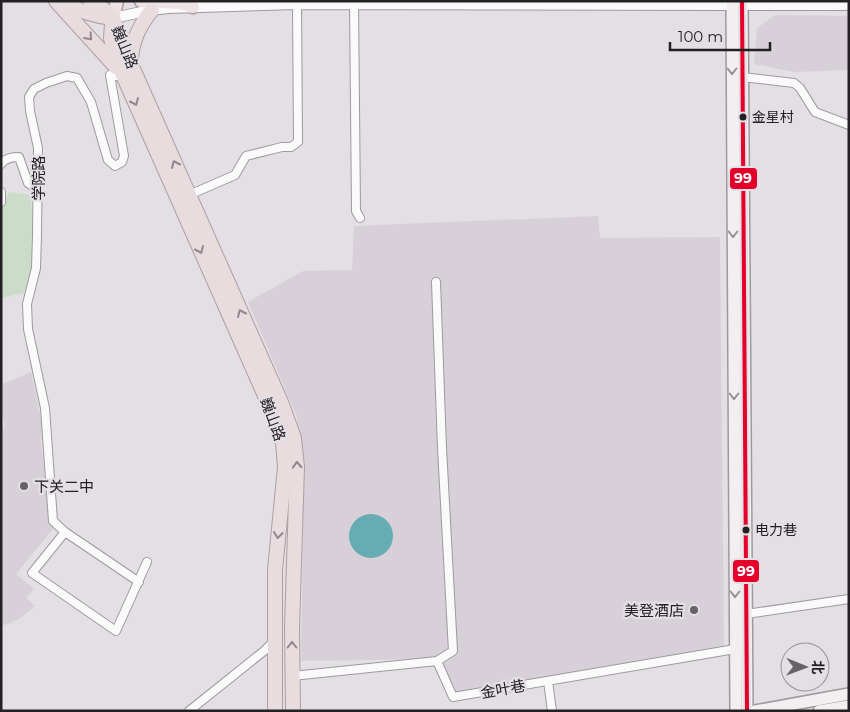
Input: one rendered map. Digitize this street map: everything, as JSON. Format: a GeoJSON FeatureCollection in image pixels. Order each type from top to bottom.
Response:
{"type":"FeatureCollection","features":[{"type":"Feature","properties":{"kind":"highway"},"geometry":{"type":"LineString","coordinates":[[56,1],[124,77]]}},
{"type":"Feature","properties":{"kind":"highway"},"geometry":{"type":"LineString","coordinates":[[61,1],[91,14],[113,18]]}},
{"type":"Feature","properties":{"kind":"highway"},"geometry":{"type":"LineString","coordinates":[[90,1],[99,5],[113,18]]}},
{"type":"Feature","properties":{"kind":"highway"},"geometry":{"type":"LineString","coordinates":[[131,64],[132,47],[147,5]]}},
{"type":"Feature","properties":{"kind":"highway","name":"巍山路"},"geometry":{"type":"LineString","coordinates":[[113,18],[131,64],[281,402],[286,434],[285,458],[290,490],[293,570],[293,711]]}},
{"type":"Feature","properties":{"kind":"highway","name":"巍山路"},"geometry":{"type":"LineString","coordinates":[[113,18],[111,44],[124,77],[270,407],[286,434]]}},
{"type":"Feature","properties":{"kind":"highway","name":"巍山路"},"geometry":{"type":"LineString","coordinates":[[275,711],[276,559],[290,490]]}},
{"type":"Feature","properties":{"kind":"main road"},"geometry":{"type":"LineString","coordinates":[[111,1],[113,18]]}},
{"type":"Feature","properties":{"kind":"main road"},"geometry":{"type":"LineString","coordinates":[[113,18],[117,1]]}},
{"type":"Feature","properties":{"kind":"main road"},"geometry":{"type":"LineString","coordinates":[[147,5],[180,3],[193,7]]}},
{"type":"Feature","properties":{"kind":"main road"},"geometry":{"type":"LineString","coordinates":[[737,3],[742,77],[746,711]]}},
{"type":"Feature","properties":{"kind":"main road"},"geometry":{"type":"LineString","coordinates":[[736,711],[737,3]]}},
{"type":"Feature","properties":{"kind":"main road"},"geometry":{"type":"LineString","coordinates":[[755,711],[849,694]]}},
{"type":"Feature","properties":{"kind":"main road"},"geometry":{"type":"LineString","coordinates":[[820,711],[849,706]]}},
{"type":"Feature","properties":{"kind":"street"},"geometry":{"type":"LineString","coordinates":[[354,3],[356,211],[360,218]]}},
{"type":"Feature","properties":{"kind":"street"},"geometry":{"type":"LineString","coordinates":[[193,7],[354,3],[737,3],[849,5]]}},
{"type":"Feature","properties":{"kind":"street"},"geometry":{"type":"LineString","coordinates":[[189,195],[235,175],[246,156],[282,147],[291,147],[298,142],[297,4]]}},
{"type":"Feature","properties":{"kind":"street"},"geometry":{"type":"LineString","coordinates":[[113,18],[147,5]]}},
{"type":"Feature","properties":{"kind":"street"},"geometry":{"type":"LineString","coordinates":[[106,56],[110,75],[124,77]]}},
{"type":"Feature","properties":{"kind":"street","name":"学院路"},"geometry":{"type":"LineString","coordinates":[[65,532],[53,521],[45,408],[28,329],[27,304],[36,268],[38,189],[38,148],[29,97],[34,89],[46,83],[67,76],[77,78],[92,102],[108,160],[115,166],[122,162],[124,156],[110,75]]}},
{"type":"Feature","properties":{"kind":"street"},"geometry":{"type":"LineString","coordinates":[[742,77],[794,83],[800,88],[815,112],[849,125]]}},
{"type":"Feature","properties":{"kind":"street"},"geometry":{"type":"LineString","coordinates":[[1,164],[14,157],[19,157],[28,183],[38,189]]}},
{"type":"Feature","properties":{"kind":"street"},"geometry":{"type":"LineString","coordinates":[[1,192],[1,202]]}},
{"type":"Feature","properties":{"kind":"street"},"geometry":{"type":"LineString","coordinates":[[292,676],[437,661],[453,650],[442,448],[436,282]]}},
{"type":"Feature","properties":{"kind":"street"},"geometry":{"type":"LineString","coordinates":[[139,582],[65,532],[32,573],[116,631],[139,582],[147,562]]}},
{"type":"Feature","properties":{"kind":"street"},"geometry":{"type":"LineString","coordinates":[[746,614],[849,599]]}},
{"type":"Feature","properties":{"kind":"street"},"geometry":{"type":"LineString","coordinates":[[189,711],[274,642]]}},
{"type":"Feature","properties":{"kind":"street","name":"金叶巷"},"geometry":{"type":"LineString","coordinates":[[437,661],[453,697],[735,649]]}},
{"type":"Feature","properties":{"kind":"street"},"geometry":{"type":"LineString","coordinates":[[548,681],[552,711]]}},
{"type":"Feature","properties":{"kind":"shaded area"},"geometry":{"type":"Polygon","coordinates":[[[775,15],[849,16],[849,70],[794,72],[754,64],[757,28],[775,15]]]}},
{"type":"Feature","properties":{"kind":"shaded area"},"geometry":{"type":"Polygon","coordinates":[[[598,216],[600,238],[720,237],[724,647],[454,693],[436,659],[301,661],[303,509],[297,417],[248,302],[303,271],[352,270],[354,226],[598,216]]]}},
{"type":"Feature","properties":{"kind":"shaded area","name":"下关二中"},"geometry":{"type":"Polygon","coordinates":[[[31,372],[42,423],[41,444],[53,529],[16,574],[34,589],[26,598],[35,606],[19,619],[5,625],[1,624],[1,432],[5,426],[1,409],[1,385],[31,372]]]}},
{"type":"Feature","properties":{"kind":"green space"},"geometry":{"type":"Polygon","coordinates":[[[9,192],[31,195],[34,261],[24,293],[1,298],[1,209],[9,192]]]}},
{"type":"Feature","properties":{"kind":"water"},"geometry":{"type":"Polygon","coordinates":[[[371,514],[383,518],[389,524],[393,536],[389,548],[383,554],[371,558],[359,554],[353,548],[349,536],[353,524],[359,518],[371,514]]]}},
{"type":"Feature","properties":{"kind":"transit line","name":"99"},"geometry":{"type":"LineString","coordinates":[[742,1],[747,711]]}},
{"type":"Feature","properties":{"kind":"place","name":"金星村"},"geometry":{"type":"Point","coordinates":[743,117]}},
{"type":"Feature","properties":{"kind":"place","name":"下关二中"},"geometry":{"type":"Point","coordinates":[24,486]}},
{"type":"Feature","properties":{"kind":"place","name":"电力巷"},"geometry":{"type":"Point","coordinates":[746,530]}},
{"type":"Feature","properties":{"kind":"place","name":"美登酒店"},"geometry":{"type":"Point","coordinates":[694,610]}}]}
